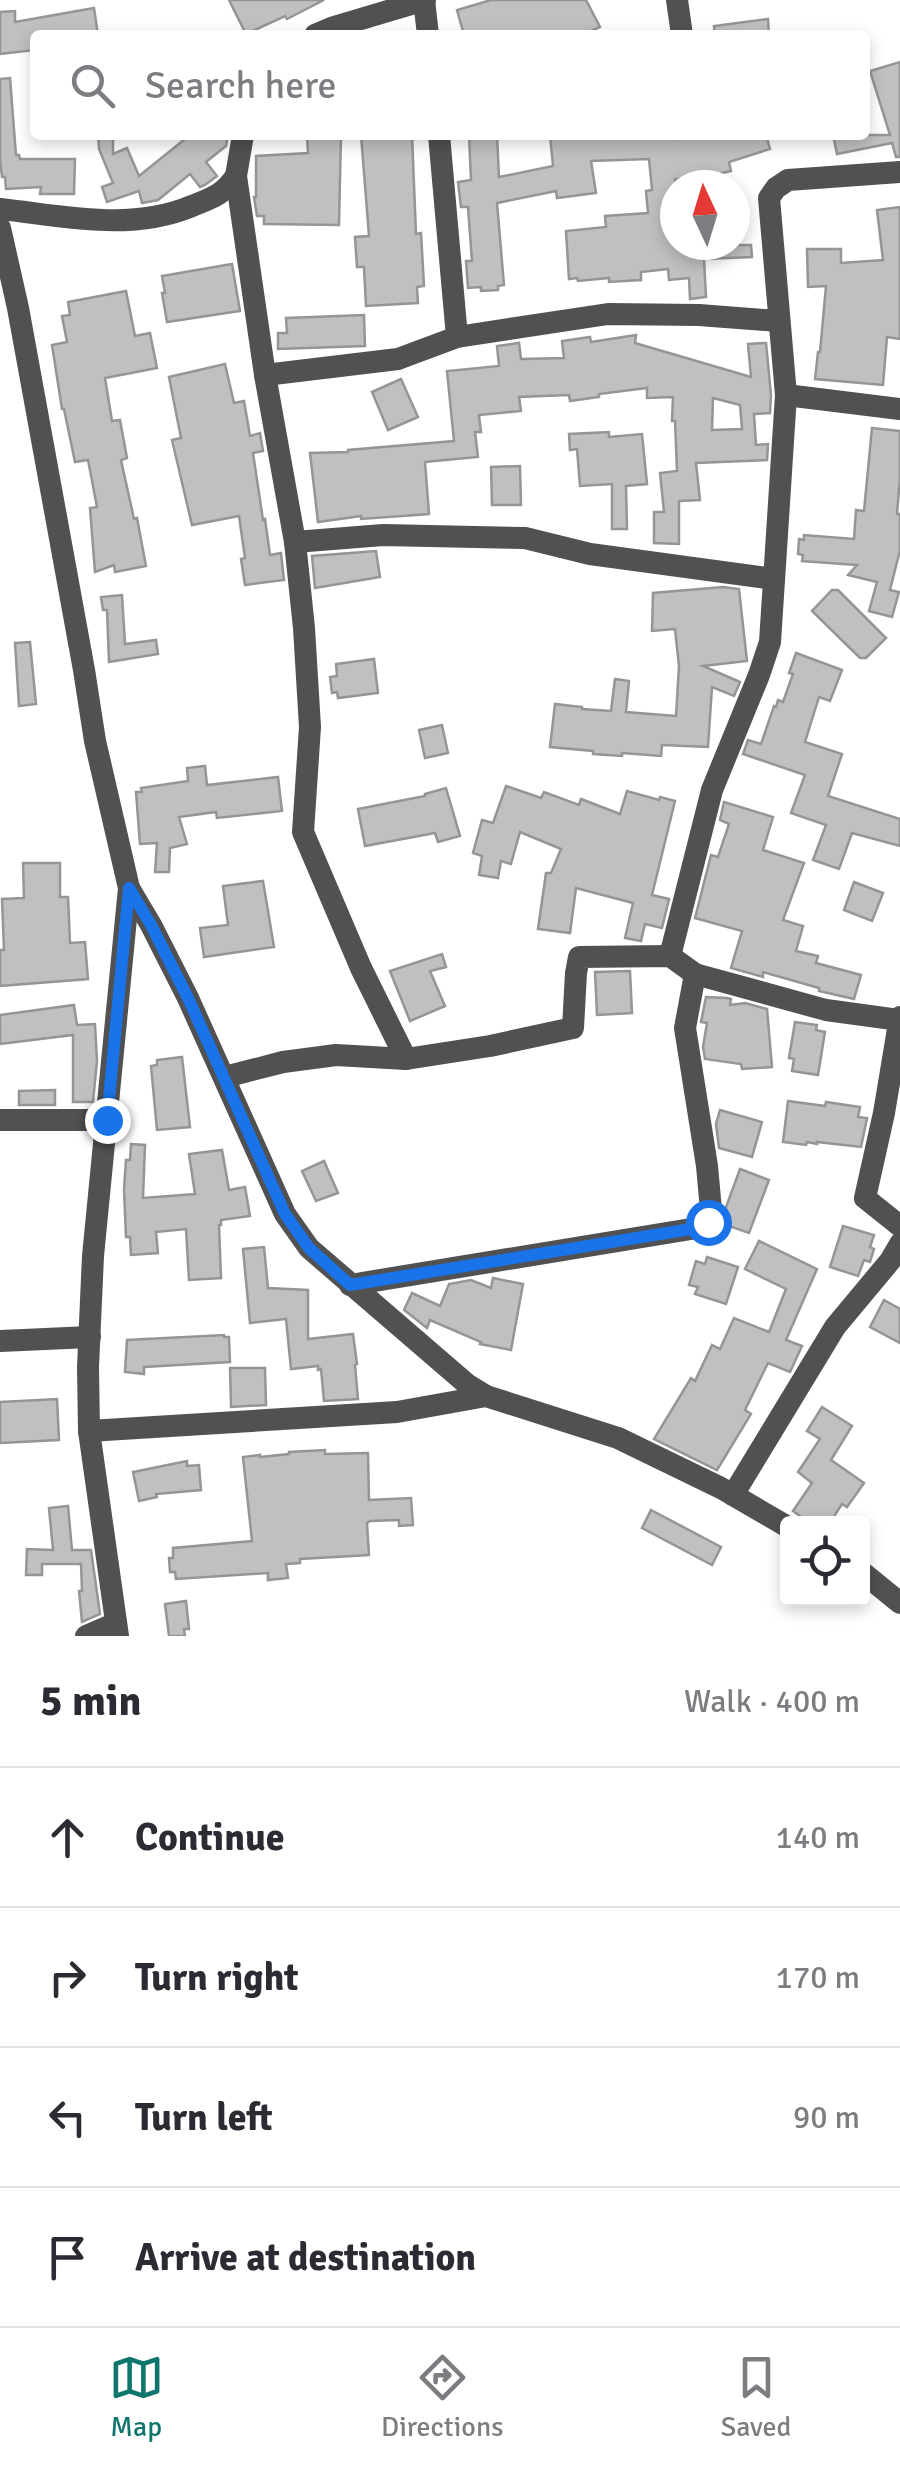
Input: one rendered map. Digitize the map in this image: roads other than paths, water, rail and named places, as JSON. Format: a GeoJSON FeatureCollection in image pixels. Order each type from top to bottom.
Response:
{"type":"FeatureCollection","features":[{"type":"Feature","properties":{"kind":"street"},"geometry":{"type":"LineString","coordinates":[[327,30],[425,0],[428,30]]}},
{"type":"Feature","properties":{"kind":"street"},"geometry":{"type":"LineString","coordinates":[[677,0],[681,30]]}},
{"type":"Feature","properties":{"kind":"street"},"geometry":{"type":"LineString","coordinates":[[242,140],[236,176],[265,375],[296,542],[304,628],[310,727],[302,832],[406,1060]]}},
{"type":"Feature","properties":{"kind":"street"},"geometry":{"type":"LineString","coordinates":[[439,140],[457,338]]}},
{"type":"Feature","properties":{"kind":"street"},"geometry":{"type":"LineString","coordinates":[[670,956],[712,790],[770,642],[786,395],[768,198],[788,180],[900,172]]}},
{"type":"Feature","properties":{"kind":"street"},"geometry":{"type":"LineString","coordinates":[[0,208],[115,222],[167,217],[221,194],[236,176]]}},
{"type":"Feature","properties":{"kind":"street"},"geometry":{"type":"LineString","coordinates":[[0,228],[22,327],[95,740],[129,888],[225,1077],[285,1214],[309,1248],[468,1385],[486,1396],[618,1438],[780,1522]]}},
{"type":"Feature","properties":{"kind":"street"},"geometry":{"type":"LineString","coordinates":[[265,375],[398,359],[457,338],[608,314],[778,320]]}},
{"type":"Feature","properties":{"kind":"street"},"geometry":{"type":"LineString","coordinates":[[786,395],[900,409]]}},
{"type":"Feature","properties":{"kind":"street"},"geometry":{"type":"LineString","coordinates":[[296,542],[383,535],[526,538],[590,554],[774,579]]}},
{"type":"Feature","properties":{"kind":"street"},"geometry":{"type":"LineString","coordinates":[[86,1636],[117,1630],[89,1432],[90,1337],[93,1256],[129,888]]}},
{"type":"Feature","properties":{"kind":"street"},"geometry":{"type":"LineString","coordinates":[[225,1077],[284,1062],[336,1055],[406,1060],[574,1028],[579,957],[670,956],[695,974],[826,1010],[900,1019],[865,1198],[900,1226]]}},
{"type":"Feature","properties":{"kind":"street"},"geometry":{"type":"LineString","coordinates":[[350,1285],[703,1227],[710,1216],[710,1195],[686,1028],[695,974]]}},
{"type":"Feature","properties":{"kind":"street"},"geometry":{"type":"LineString","coordinates":[[0,1120],[107,1120]]}},
{"type":"Feature","properties":{"kind":"street"},"geometry":{"type":"LineString","coordinates":[[733,1495],[835,1327],[900,1244]]}},
{"type":"Feature","properties":{"kind":"street"},"geometry":{"type":"LineString","coordinates":[[0,1341],[90,1337]]}},
{"type":"Feature","properties":{"kind":"street"},"geometry":{"type":"LineString","coordinates":[[89,1432],[397,1412],[486,1396]]}},
{"type":"Feature","properties":{"kind":"street"},"geometry":{"type":"LineString","coordinates":[[870,1579],[900,1604]]}}]}
